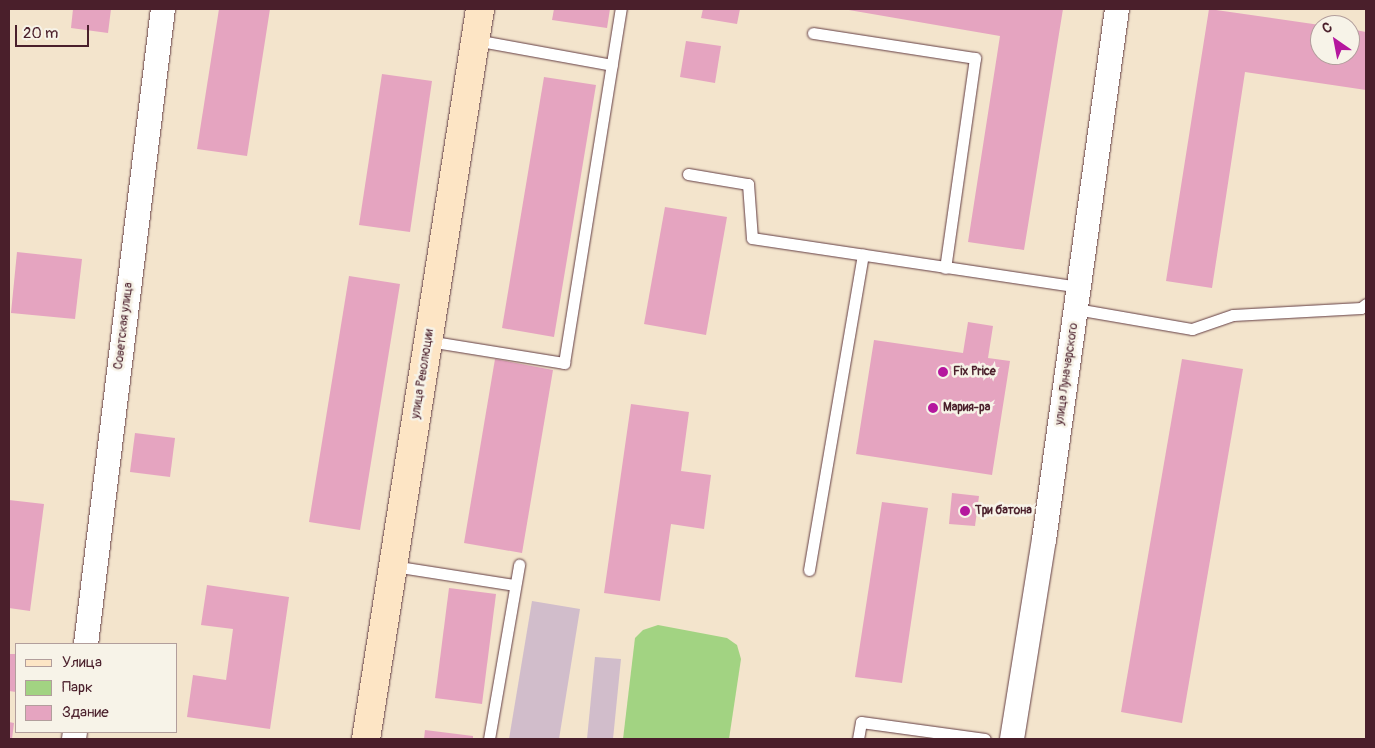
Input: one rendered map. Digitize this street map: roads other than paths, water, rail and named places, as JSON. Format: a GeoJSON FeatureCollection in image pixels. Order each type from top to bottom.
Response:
{"type":"FeatureCollection","features":[{"type":"Feature","properties":{"kind":"street","name":"Советская улица"},"geometry":{"type":"LineString","coordinates":[[86,643],[163,9]]}},
{"type":"Feature","properties":{"kind":"street","name":"улица Революции"},"geometry":{"type":"LineString","coordinates":[[366,739],[480,9]]}},
{"type":"Feature","properties":{"kind":"street","name":"улица Луначарского"},"geometry":{"type":"LineString","coordinates":[[1012,739],[1044,540],[1117,9]]}},
{"type":"Feature","properties":{"kind":"lane"},"geometry":{"type":"LineString","coordinates":[[428,341],[564,363],[621,9]]}},
{"type":"Feature","properties":{"kind":"lane"},"geometry":{"type":"LineString","coordinates":[[813,34],[975,58],[945,268]]}},
{"type":"Feature","properties":{"kind":"lane"},"geometry":{"type":"LineString","coordinates":[[475,40],[612,65]]}},
{"type":"Feature","properties":{"kind":"lane"},"geometry":{"type":"LineString","coordinates":[[688,174],[748,184],[752,238],[945,268],[1077,298],[1192,329],[1233,315],[1361,308],[1366,304]]}},
{"type":"Feature","properties":{"kind":"lane"},"geometry":{"type":"LineString","coordinates":[[809,570],[863,256]]}},
{"type":"Feature","properties":{"kind":"lane"},"geometry":{"type":"LineString","coordinates":[[489,739],[519,565]]}},
{"type":"Feature","properties":{"kind":"lane"},"geometry":{"type":"LineString","coordinates":[[393,566],[515,585]]}},
{"type":"Feature","properties":{"kind":"lane"},"geometry":{"type":"LineString","coordinates":[[858,739],[861,722],[985,739]]}},
{"type":"Feature","properties":{"kind":"place","name":"Fix Price"},"geometry":{"type":"Point","coordinates":[943,372]}},
{"type":"Feature","properties":{"kind":"place","name":"Мария-ра"},"geometry":{"type":"Point","coordinates":[933,408]}},
{"type":"Feature","properties":{"kind":"place","name":"Три батона"},"geometry":{"type":"Point","coordinates":[965,511]}}]}
